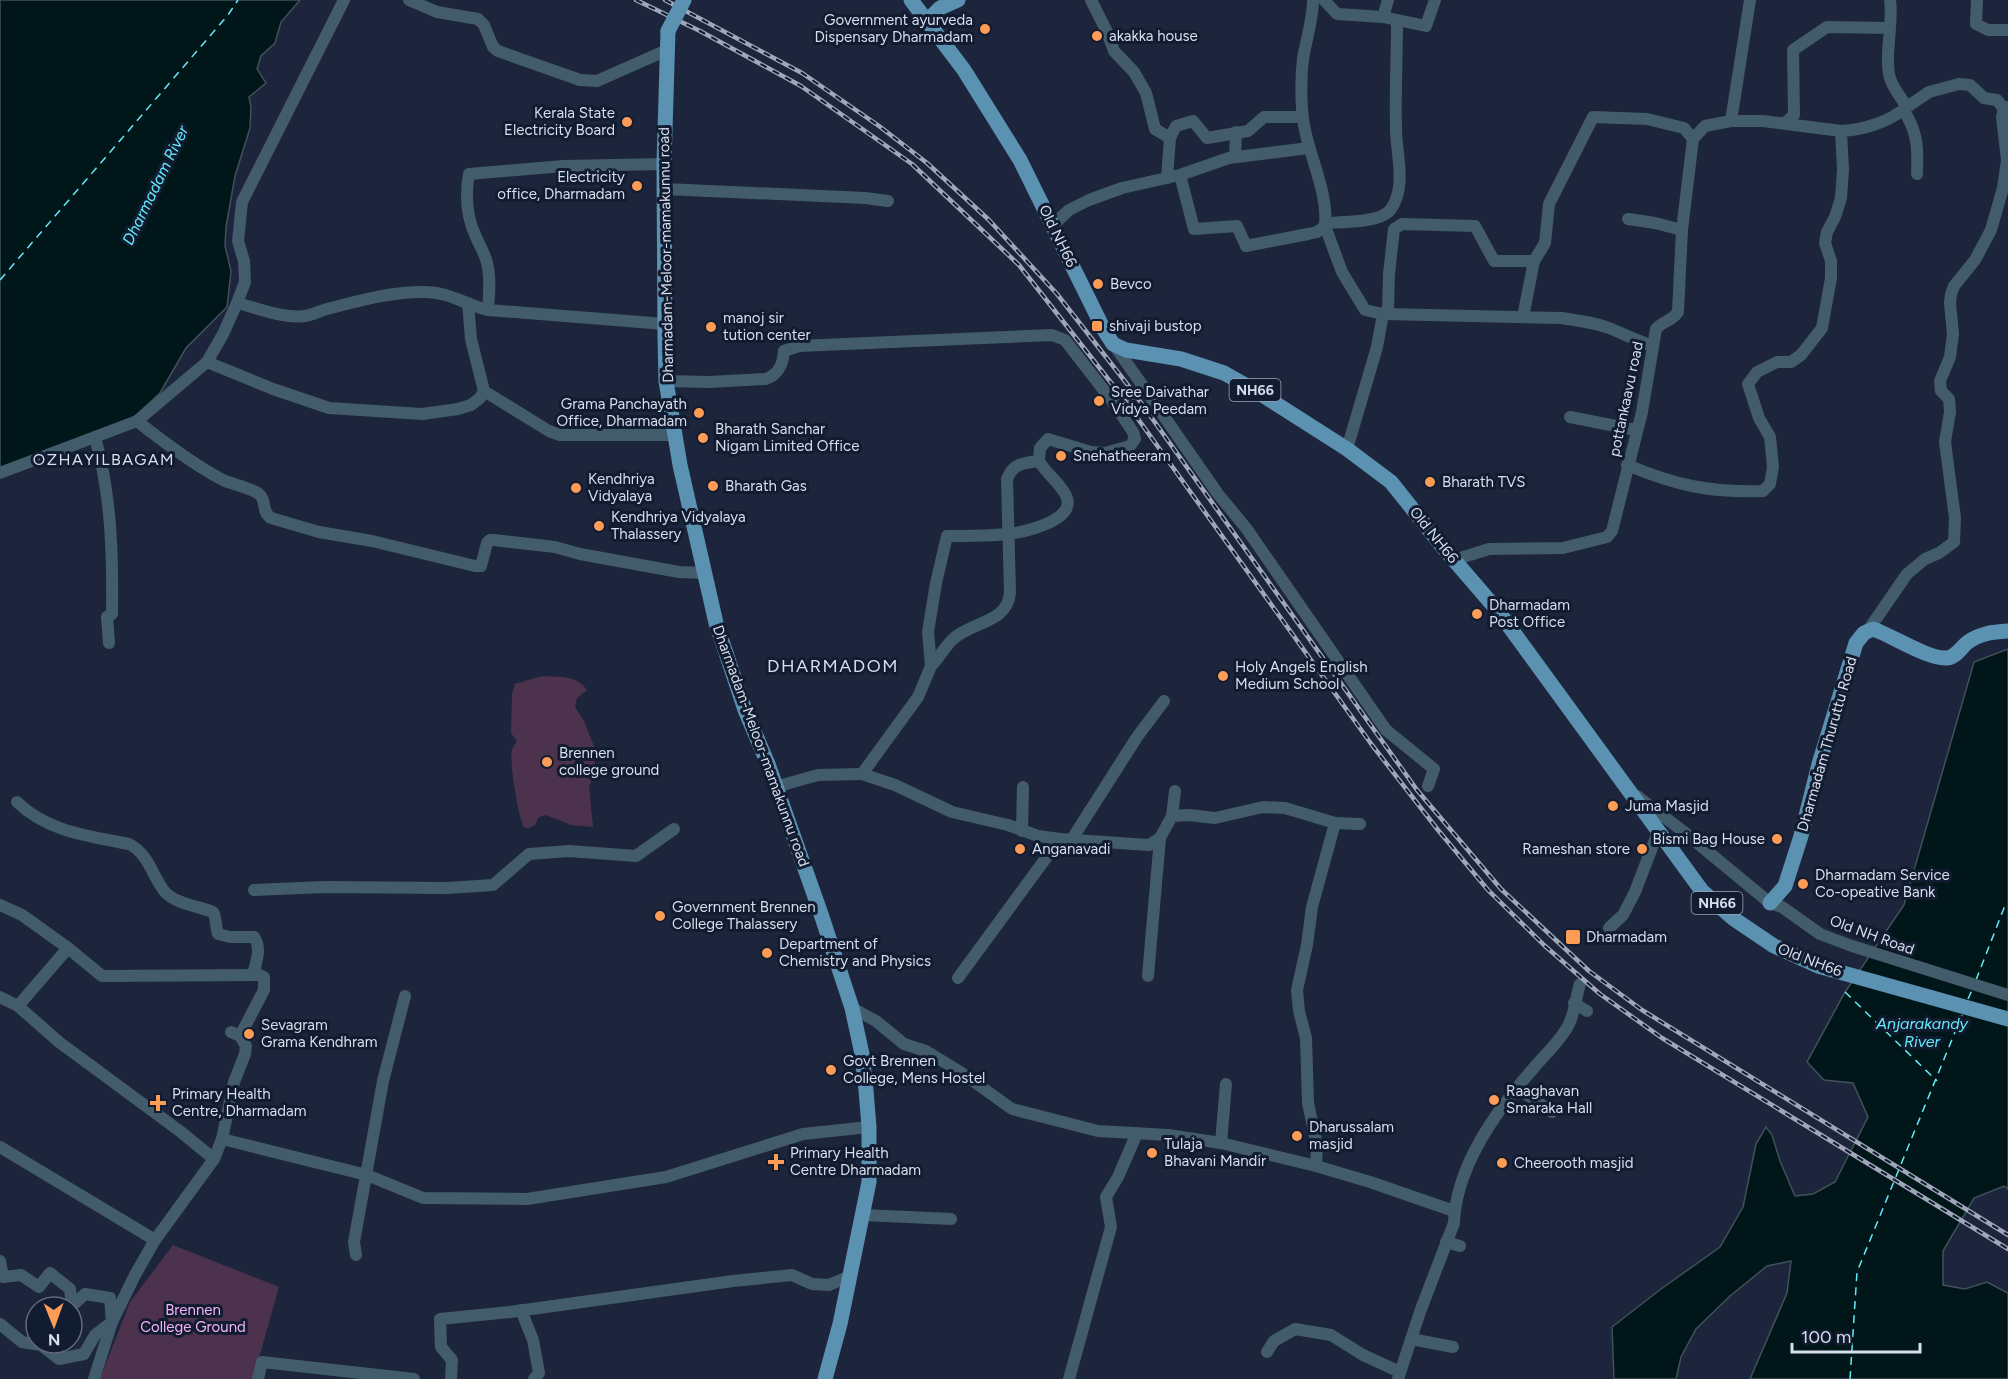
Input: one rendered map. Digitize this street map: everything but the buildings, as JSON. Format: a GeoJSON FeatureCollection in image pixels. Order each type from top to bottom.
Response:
{"type":"FeatureCollection","features":[{"type":"Feature","properties":{"kind":"main road","name":"Dharmadam-Meloor-mamakunnu road"},"geometry":{"type":"LineString","coordinates":[[684,0],[668,31],[664,164],[666,381],[675,435],[716,623],[821,914],[852,1008],[862,1054],[869,1127],[869,1182],[850,1276],[825,1379]]}},
{"type":"Feature","properties":{"kind":"main road","name":"Old NH66"},"geometry":{"type":"LineString","coordinates":[[911,0],[964,70],[1020,160],[1113,344],[1126,350],[1181,359],[1224,373],[1347,449],[1390,482],[1498,611],[1702,891],[1734,919],[1774,946],[1818,966],[2008,1019]]}},
{"type":"Feature","properties":{"kind":"main road"},"geometry":{"type":"LineString","coordinates":[[927,21],[940,8],[958,0]]}},
{"type":"Feature","properties":{"kind":"main road"},"geometry":{"type":"LineString","coordinates":[[1869,629],[1885,633],[1933,655],[1946,658],[1953,657],[1968,642],[1987,632],[2008,630]]}},
{"type":"Feature","properties":{"kind":"main road","name":"Dharmadam Thuruttu Road"},"geometry":{"type":"LineString","coordinates":[[1770,903],[1785,886],[1856,644],[1869,629]]}},
{"type":"Feature","properties":{"kind":"street"},"geometry":{"type":"LineString","coordinates":[[0,473],[137,421],[207,362],[223,334],[245,282],[244,261],[238,241],[242,202],[344,0]]}},
{"type":"Feature","properties":{"kind":"street"},"geometry":{"type":"LineString","coordinates":[[409,0],[441,13],[478,19],[484,25],[493,47],[498,51],[517,60],[580,80],[597,81],[667,50]]}},
{"type":"Feature","properties":{"kind":"street"},"geometry":{"type":"LineString","coordinates":[[1090,0],[1114,51],[1134,72],[1146,93],[1155,129],[1170,138]]}},
{"type":"Feature","properties":{"kind":"street"},"geometry":{"type":"LineString","coordinates":[[1313,0],[1303,62],[1303,117],[1317,176],[1325,225],[1342,272],[1365,310],[1383,314],[1562,318],[1607,327],[1653,346]]}},
{"type":"Feature","properties":{"kind":"street"},"geometry":{"type":"LineString","coordinates":[[1324,0],[1337,14],[1383,17],[1398,22],[1426,26],[1435,0]]}},
{"type":"Feature","properties":{"kind":"street"},"geometry":{"type":"LineString","coordinates":[[1383,17],[1388,0]]}},
{"type":"Feature","properties":{"kind":"street"},"geometry":{"type":"LineString","coordinates":[[1731,121],[1750,0]]}},
{"type":"Feature","properties":{"kind":"street"},"geometry":{"type":"LineString","coordinates":[[1890,0],[1891,36],[1887,58],[1891,82],[1913,124],[1918,150],[1917,174]]}},
{"type":"Feature","properties":{"kind":"street"},"geometry":{"type":"LineString","coordinates":[[1977,0],[1976,24],[1988,30],[2008,30]]}},
{"type":"Feature","properties":{"kind":"street"},"geometry":{"type":"LineString","coordinates":[[1180,175],[1194,228],[1237,226],[1246,246],[1317,232],[1325,225],[1378,218],[1391,211],[1399,190],[1396,129],[1398,22]]}},
{"type":"Feature","properties":{"kind":"street"},"geometry":{"type":"LineString","coordinates":[[1785,123],[1794,115],[1793,51],[1827,27],[1889,28]]}},
{"type":"Feature","properties":{"kind":"street"},"geometry":{"type":"LineString","coordinates":[[1523,317],[1534,261],[1545,243],[1549,204],[1593,117],[1647,119],[1684,128],[1694,139],[1706,126],[1731,121],[1785,123],[1841,131],[1860,130],[1905,109],[1929,92],[1959,84],[1970,85],[1984,98],[1997,100],[2006,108],[2002,117],[2007,160],[2003,188],[1991,230],[1975,260],[1954,286],[1951,294],[1952,346],[1940,381],[1941,392],[1949,399],[1950,412],[1946,442],[1955,518],[1954,542],[1939,554],[1925,559],[1907,574],[1869,629]]}},
{"type":"Feature","properties":{"kind":"street"},"geometry":{"type":"LineString","coordinates":[[1167,178],[1170,138],[1176,126],[1193,121],[1207,138],[1248,131],[1264,117],[1303,117]]}},
{"type":"Feature","properties":{"kind":"street"},"geometry":{"type":"LineString","coordinates":[[1628,465],[1661,479],[1710,490],[1762,491],[1770,484],[1773,467],[1770,437],[1759,418],[1748,384],[1757,372],[1777,362],[1791,362],[1801,356],[1822,328],[1831,278],[1831,261],[1825,243],[1827,232],[1841,198],[1843,170],[1841,131]]}},
{"type":"Feature","properties":{"kind":"street"},"geometry":{"type":"LineString","coordinates":[[1235,157],[1236,132]]}},
{"type":"Feature","properties":{"kind":"street","name":"pottankaavu road"},"geometry":{"type":"LineString","coordinates":[[1454,560],[1489,549],[1563,548],[1607,537],[1612,531],[1636,430],[1656,330],[1662,323],[1673,319],[1678,312],[1682,230],[1694,139]]}},
{"type":"Feature","properties":{"kind":"street"},"geometry":{"type":"LineString","coordinates":[[1053,225],[1070,210],[1089,200],[1122,188],[1180,175],[1235,157],[1309,148]]}},
{"type":"Feature","properties":{"kind":"street"},"geometry":{"type":"LineString","coordinates":[[488,310],[487,262],[468,214],[465,193],[469,174],[563,166],[664,164]]}},
{"type":"Feature","properties":{"kind":"street"},"geometry":{"type":"LineString","coordinates":[[665,189],[888,201]]}},
{"type":"Feature","properties":{"kind":"street"},"geometry":{"type":"LineString","coordinates":[[1628,219],[1682,230]]}},
{"type":"Feature","properties":{"kind":"street"},"geometry":{"type":"LineString","coordinates":[[1347,449],[1377,347],[1383,314],[1388,309],[1394,229],[1402,224],[1475,226],[1494,261],[1534,261]]}},
{"type":"Feature","properties":{"kind":"street"},"geometry":{"type":"LineString","coordinates":[[237,303],[306,316],[375,298],[423,292],[446,294],[488,310],[665,324]]}},
{"type":"Feature","properties":{"kind":"street"},"geometry":{"type":"LineString","coordinates":[[207,362],[273,389],[329,408],[422,414],[458,409],[471,405],[480,398],[484,391],[471,339],[468,303]]}},
{"type":"Feature","properties":{"kind":"street"},"geometry":{"type":"LineString","coordinates":[[666,381],[709,382],[766,379],[772,377],[783,362],[784,351],[799,346],[1052,334],[1065,339],[1113,402],[1132,432],[1135,439],[1133,444],[1105,453],[1090,452],[1048,439],[1040,448],[1039,461],[1066,497],[1067,508],[1064,514],[1041,527],[1009,534],[947,536],[928,632],[931,666]]}},
{"type":"Feature","properties":{"kind":"street"},"geometry":{"type":"LineString","coordinates":[[1113,344],[1218,494],[1246,528],[1386,730],[1434,769],[1428,786]]}},
{"type":"Feature","properties":{"kind":"street"},"geometry":{"type":"LineString","coordinates":[[1113,402],[1145,389]]}},
{"type":"Feature","properties":{"kind":"street"},"geometry":{"type":"LineString","coordinates":[[484,391],[549,431],[560,435],[675,435]]}},
{"type":"Feature","properties":{"kind":"street"},"geometry":{"type":"LineString","coordinates":[[1570,417],[1636,430]]}},
{"type":"Feature","properties":{"kind":"street"},"geometry":{"type":"LineString","coordinates":[[137,421],[223,480],[259,494],[263,499],[266,515],[319,532],[372,541],[478,566],[482,562],[487,543],[494,540],[555,547],[580,554],[679,572],[705,573]]}},
{"type":"Feature","properties":{"kind":"street"},"geometry":{"type":"LineString","coordinates":[[95,437],[104,470],[113,558],[112,614],[107,617],[109,643]]}},
{"type":"Feature","properties":{"kind":"street"},"geometry":{"type":"LineString","coordinates":[[862,774],[918,697],[931,666],[952,640],[1005,610],[1010,592],[1007,479],[1017,464],[1039,461]]}},
{"type":"Feature","properties":{"kind":"street"},"geometry":{"type":"LineString","coordinates":[[958,978],[1066,839],[1164,701]]}},
{"type":"Feature","properties":{"kind":"street"},"geometry":{"type":"LineString","coordinates":[[775,788],[818,775],[862,774],[895,785],[952,812],[1008,825],[1038,836],[1141,845],[1161,838]]}},
{"type":"Feature","properties":{"kind":"street"},"geometry":{"type":"LineString","coordinates":[[1022,831],[1023,787]]}},
{"type":"Feature","properties":{"kind":"street","name":"Old NH Road"},"geometry":{"type":"LineString","coordinates":[[1626,788],[1684,832],[1770,903],[1782,907],[1820,934],[1851,946],[2008,995]]}},
{"type":"Feature","properties":{"kind":"street"},"geometry":{"type":"LineString","coordinates":[[1148,976],[1161,838],[1172,816],[1175,792]]}},
{"type":"Feature","properties":{"kind":"street"},"geometry":{"type":"LineString","coordinates":[[17,802],[36,817],[65,831],[129,844],[136,848],[167,894],[184,903],[213,912],[218,934],[230,937],[254,937],[258,948],[253,974]]}},
{"type":"Feature","properties":{"kind":"street"},"geometry":{"type":"LineString","coordinates":[[1172,816],[1215,818],[1263,807],[1285,808],[1335,823],[1360,825]]}},
{"type":"Feature","properties":{"kind":"street"},"geometry":{"type":"LineString","coordinates":[[1316,1166],[1317,1146],[1308,1103],[1306,1038],[1299,1011],[1297,990],[1307,945],[1312,907],[1335,823]]}},
{"type":"Feature","properties":{"kind":"street"},"geometry":{"type":"LineString","coordinates":[[254,890],[325,887],[447,888],[493,885],[529,854],[568,851],[636,856],[675,829]]}},
{"type":"Feature","properties":{"kind":"street"},"geometry":{"type":"LineString","coordinates":[[1609,928],[1623,915],[1635,892],[1658,832]]}},
{"type":"Feature","properties":{"kind":"street"},"geometry":{"type":"LineString","coordinates":[[0,905],[22,915],[102,976],[253,974],[264,977],[264,990],[236,1034],[246,1046],[245,1054],[234,1082],[222,1139],[214,1159],[155,1240],[112,1322],[94,1379]]}},
{"type":"Feature","properties":{"kind":"street"},"geometry":{"type":"LineString","coordinates":[[18,1006],[68,948]]}},
{"type":"Feature","properties":{"kind":"street"},"geometry":{"type":"LineString","coordinates":[[1267,1352],[1274,1341],[1295,1329],[1331,1335],[1399,1375],[1454,1223],[1454,1211],[1462,1179],[1481,1141],[1514,1090],[1563,1035],[1570,1022],[1580,984]]}},
{"type":"Feature","properties":{"kind":"street"},"geometry":{"type":"LineString","coordinates":[[356,1255],[354,1242],[383,1081],[405,996]]}},
{"type":"Feature","properties":{"kind":"street"},"geometry":{"type":"LineString","coordinates":[[0,997],[18,1006],[58,1042],[181,1132],[214,1159]]}},
{"type":"Feature","properties":{"kind":"street"},"geometry":{"type":"LineString","coordinates":[[1574,1003],[1587,1011]]}},
{"type":"Feature","properties":{"kind":"street"},"geometry":{"type":"LineString","coordinates":[[852,1008],[876,1021],[904,1044],[926,1051],[962,1073],[1012,1109],[1098,1131],[1168,1135],[1221,1143],[1371,1182],[1454,1211]]}},
{"type":"Feature","properties":{"kind":"street"},"geometry":{"type":"LineString","coordinates":[[1221,1143],[1226,1084]]}},
{"type":"Feature","properties":{"kind":"street"},"geometry":{"type":"LineString","coordinates":[[1514,1090],[1519,1089],[1552,1112]]}},
{"type":"Feature","properties":{"kind":"street"},"geometry":{"type":"LineString","coordinates":[[222,1139],[367,1175],[423,1198],[527,1199],[666,1177],[803,1134],[869,1127]]}},
{"type":"Feature","properties":{"kind":"street"},"geometry":{"type":"LineString","coordinates":[[1069,1379],[1111,1227],[1106,1197],[1118,1177],[1137,1133]]}},
{"type":"Feature","properties":{"kind":"street"},"geometry":{"type":"LineString","coordinates":[[0,1147],[155,1240]]}},
{"type":"Feature","properties":{"kind":"street"},"geometry":{"type":"LineString","coordinates":[[863,1215],[951,1219]]}},
{"type":"Feature","properties":{"kind":"street"},"geometry":{"type":"LineString","coordinates":[[1446,1242],[1460,1246]]}},
{"type":"Feature","properties":{"kind":"street"},"geometry":{"type":"LineString","coordinates":[[0,1261],[1,1279],[21,1275],[39,1287],[50,1273],[70,1288],[71,1297],[75,1303],[85,1294],[110,1298],[112,1322]]}},
{"type":"Feature","properties":{"kind":"street"},"geometry":{"type":"LineString","coordinates":[[452,1379],[452,1360],[441,1347],[440,1319],[733,1281],[792,1275],[812,1284],[829,1285],[850,1276]]}},
{"type":"Feature","properties":{"kind":"street"},"geometry":{"type":"LineString","coordinates":[[521,1310],[533,1340],[539,1372],[534,1379]]}},
{"type":"Feature","properties":{"kind":"street"},"geometry":{"type":"LineString","coordinates":[[0,1324],[21,1342],[41,1346],[59,1359],[84,1354],[95,1335],[112,1322]]}},
{"type":"Feature","properties":{"kind":"street"},"geometry":{"type":"LineString","coordinates":[[1411,1339],[1453,1347]]}},
{"type":"Feature","properties":{"kind":"street"},"geometry":{"type":"LineString","coordinates":[[258,1379],[262,1362],[414,1379]]}},
{"type":"Feature","properties":{"kind":"green space"},"geometry":{"type":"Polygon","coordinates":[[[542,676],[573,679],[587,690],[577,698],[575,707],[584,721],[596,751],[593,776],[589,787],[593,827],[571,825],[546,815],[539,817],[535,825],[529,828],[524,827],[517,801],[511,756],[517,741],[511,733],[512,694],[515,684],[542,676]]]}},
{"type":"Feature","properties":{"kind":"green space","name":"Brennen College Ground"},"geometry":{"type":"Polygon","coordinates":[[[173,1245],[279,1287],[253,1379],[100,1379],[130,1302],[173,1245]]]}},
{"type":"Feature","properties":{"kind":"water","name":"Dharmadam River"},"geometry":{"type":"Polygon","coordinates":[[[0,0],[300,0],[281,22],[275,43],[261,56],[257,69],[266,83],[249,97],[250,128],[235,176],[226,227],[225,246],[231,271],[227,307],[186,348],[160,393],[131,420],[0,470],[0,0]]]}},
{"type":"Feature","properties":{"kind":"water","name":"Anjarakandy River"},"geometry":{"type":"Polygon","coordinates":[[[2008,649],[2008,1189],[2004,1186],[1974,1198],[1943,1251],[1943,1285],[1965,1289],[1987,1282],[2008,1293],[2008,1379],[1750,1379],[1787,1293],[1791,1261],[1767,1266],[1730,1296],[1696,1329],[1681,1357],[1676,1379],[1614,1379],[1612,1327],[1720,1247],[1743,1207],[1756,1144],[1766,1127],[1772,1135],[1795,1196],[1813,1194],[1835,1182],[1868,1117],[1853,1083],[1824,1080],[1807,1062],[1845,992],[1904,905],[1974,662],[2008,649]]]}},
{"type":"Feature","properties":{"kind":"ferry route"},"geometry":{"type":"LineString","coordinates":[[0,280],[228,15],[238,0]]}},
{"type":"Feature","properties":{"kind":"ferry route"},"geometry":{"type":"LineString","coordinates":[[1976,980],[2008,903]]}},
{"type":"Feature","properties":{"kind":"ferry route"},"geometry":{"type":"LineString","coordinates":[[1968,999],[1972,990]]}},
{"type":"Feature","properties":{"kind":"ferry route"},"geometry":{"type":"LineString","coordinates":[[1845,992],[1937,1081]]}},
{"type":"Feature","properties":{"kind":"ferry route"},"geometry":{"type":"LineString","coordinates":[[1850,1379],[1857,1272],[1962,1015]]}},
{"type":"Feature","properties":{"kind":"railway"},"geometry":{"type":"LineString","coordinates":[[636,0],[700,31],[801,86],[912,164],[1019,265],[1123,398],[1372,745],[1488,890],[1545,946],[1600,994],[1662,1038],[2008,1249]]}},
{"type":"Feature","properties":{"kind":"railway"},"geometry":{"type":"LineString","coordinates":[[665,0],[802,73],[879,126],[927,163],[989,220],[1057,294],[1134,393],[1417,790],[1501,889],[1589,971],[1642,1010],[2008,1235]]}},
{"type":"Feature","properties":{"kind":"place","name":"Government ayurveda Dispensary Dharmadam"},"geometry":{"type":"Point","coordinates":[985,29]}},
{"type":"Feature","properties":{"kind":"place","name":"akakka house"},"geometry":{"type":"Point","coordinates":[1097,36]}},
{"type":"Feature","properties":{"kind":"place","name":"Kerala State Electricity Board"},"geometry":{"type":"Point","coordinates":[627,122]}},
{"type":"Feature","properties":{"kind":"place","name":"Electricity office, Dharmadam"},"geometry":{"type":"Point","coordinates":[637,186]}},
{"type":"Feature","properties":{"kind":"place","name":"Bevco"},"geometry":{"type":"Point","coordinates":[1098,284]}},
{"type":"Feature","properties":{"kind":"place","name":"shivaji bustop"},"geometry":{"type":"Point","coordinates":[1097,326]}},
{"type":"Feature","properties":{"kind":"place","name":"manoj sir tution center"},"geometry":{"type":"Point","coordinates":[711,327]}},
{"type":"Feature","properties":{"kind":"place","name":"Sree Daivathar Vidya Peedam"},"geometry":{"type":"Point","coordinates":[1099,401]}},
{"type":"Feature","properties":{"kind":"place","name":"Grama Panchayath Office, Dharmadam"},"geometry":{"type":"Point","coordinates":[699,413]}},
{"type":"Feature","properties":{"kind":"place","name":"Bharath Sanchar Nigam Limited Office"},"geometry":{"type":"Point","coordinates":[703,438]}},
{"type":"Feature","properties":{"kind":"place","name":"Snehatheeram"},"geometry":{"type":"Point","coordinates":[1061,456]}},
{"type":"Feature","properties":{"kind":"place","name":"Bharath TVS"},"geometry":{"type":"Point","coordinates":[1430,482]}},
{"type":"Feature","properties":{"kind":"place","name":"Bharath Gas"},"geometry":{"type":"Point","coordinates":[713,486]}},
{"type":"Feature","properties":{"kind":"place","name":"Kendhriya Vidyalaya"},"geometry":{"type":"Point","coordinates":[576,488]}},
{"type":"Feature","properties":{"kind":"place","name":"Kendhriya Vidyalaya Thalassery"},"geometry":{"type":"Point","coordinates":[599,526]}},
{"type":"Feature","properties":{"kind":"place","name":"Dharmadam Post Office"},"geometry":{"type":"Point","coordinates":[1477,614]}},
{"type":"Feature","properties":{"kind":"place","name":"Holy Angels English Medium School"},"geometry":{"type":"Point","coordinates":[1223,676]}},
{"type":"Feature","properties":{"kind":"place","name":"Brennen college ground"},"geometry":{"type":"Point","coordinates":[547,762]}},
{"type":"Feature","properties":{"kind":"place","name":"Juma Masjid"},"geometry":{"type":"Point","coordinates":[1613,806]}},
{"type":"Feature","properties":{"kind":"place","name":"Bismi Bag House"},"geometry":{"type":"Point","coordinates":[1777,839]}},
{"type":"Feature","properties":{"kind":"place","name":"Anganavadi"},"geometry":{"type":"Point","coordinates":[1020,849]}},
{"type":"Feature","properties":{"kind":"place","name":"Rameshan store"},"geometry":{"type":"Point","coordinates":[1642,849]}},
{"type":"Feature","properties":{"kind":"place","name":"Dharmadam Service Co-opeative Bank"},"geometry":{"type":"Point","coordinates":[1803,884]}},
{"type":"Feature","properties":{"kind":"place","name":"Government Brennen College Thalassery"},"geometry":{"type":"Point","coordinates":[660,916]}},
{"type":"Feature","properties":{"kind":"place","name":"Dharmadam"},"geometry":{"type":"Point","coordinates":[1573,937]}},
{"type":"Feature","properties":{"kind":"place","name":"Department of Chemistry and Physics"},"geometry":{"type":"Point","coordinates":[767,953]}},
{"type":"Feature","properties":{"kind":"place","name":"Sevagram Grama Kendhram"},"geometry":{"type":"Point","coordinates":[249,1034]}},
{"type":"Feature","properties":{"kind":"place","name":"Govt Brennen College, Mens Hostel"},"geometry":{"type":"Point","coordinates":[831,1070]}},
{"type":"Feature","properties":{"kind":"place","name":"Raaghavan Smaraka Hall"},"geometry":{"type":"Point","coordinates":[1494,1100]}},
{"type":"Feature","properties":{"kind":"place","name":"Primary Health Centre, Dharmadam"},"geometry":{"type":"Point","coordinates":[158,1103]}},
{"type":"Feature","properties":{"kind":"place","name":"Dharussalam masjid"},"geometry":{"type":"Point","coordinates":[1297,1136]}},
{"type":"Feature","properties":{"kind":"place","name":"Tulaja Bhavani Mandir"},"geometry":{"type":"Point","coordinates":[1152,1153]}},
{"type":"Feature","properties":{"kind":"place","name":"Primary Health Centre Dharmadam"},"geometry":{"type":"Point","coordinates":[776,1162]}},
{"type":"Feature","properties":{"kind":"place","name":"Cheerooth masjid"},"geometry":{"type":"Point","coordinates":[1502,1163]}},
{"type":"Feature","properties":{"kind":"district","name":"OZHAYILBAGAM"},"geometry":{"type":"Point","coordinates":[104,459]}},
{"type":"Feature","properties":{"kind":"district","name":"DHARMADOM"},"geometry":{"type":"Point","coordinates":[833,666]}}]}
